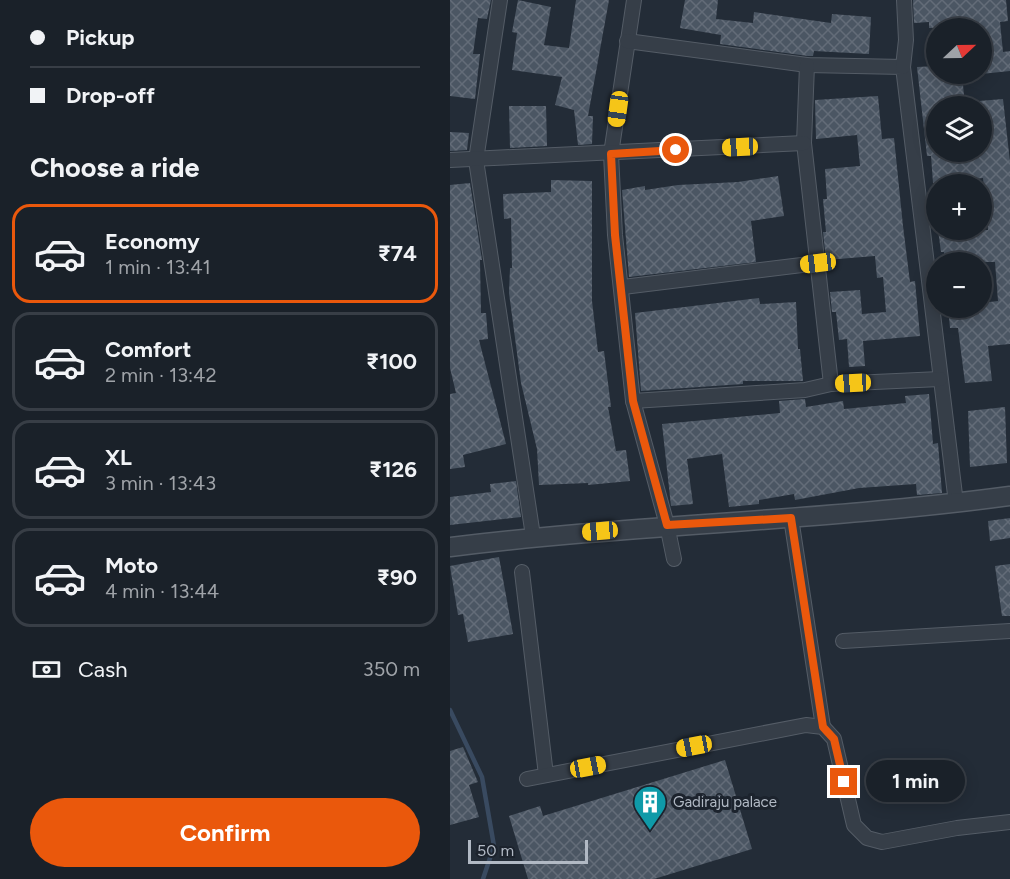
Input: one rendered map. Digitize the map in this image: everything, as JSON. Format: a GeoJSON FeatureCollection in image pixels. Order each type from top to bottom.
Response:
{"type":"FeatureCollection","features":[{"type":"Feature","properties":{"kind":"street"},"geometry":{"type":"LineString","coordinates":[[500,0],[476,160],[533,536]]}},
{"type":"Feature","properties":{"kind":"street"},"geometry":{"type":"LineString","coordinates":[[634,0],[611,154],[615,235],[633,401],[667,525],[674,560]]}},
{"type":"Feature","properties":{"kind":"street"},"geometry":{"type":"LineString","coordinates":[[904,0],[906,40],[903,67],[956,503]]}},
{"type":"Feature","properties":{"kind":"street"},"geometry":{"type":"LineString","coordinates":[[627,41],[807,65],[903,67]]}},
{"type":"Feature","properties":{"kind":"street"},"geometry":{"type":"LineString","coordinates":[[807,65],[804,143],[831,384]]}},
{"type":"Feature","properties":{"kind":"street"},"geometry":{"type":"LineString","coordinates":[[450,160],[804,143]]}},
{"type":"Feature","properties":{"kind":"street"},"geometry":{"type":"LineString","coordinates":[[622,287],[818,263]]}},
{"type":"Feature","properties":{"kind":"street"},"geometry":{"type":"LineString","coordinates":[[633,401],[805,390],[831,384],[940,379]]}},
{"type":"Feature","properties":{"kind":"street"},"geometry":{"type":"LineString","coordinates":[[450,547],[533,536],[791,518],[1010,496]]}},
{"type":"Feature","properties":{"kind":"street"},"geometry":{"type":"LineString","coordinates":[[791,518],[823,727],[834,739],[854,825],[867,838],[882,842],[957,828],[1010,822]]}},
{"type":"Feature","properties":{"kind":"street"},"geometry":{"type":"LineString","coordinates":[[522,572],[546,775]]}},
{"type":"Feature","properties":{"kind":"street"},"geometry":{"type":"LineString","coordinates":[[843,641],[1010,631]]}},
{"type":"Feature","properties":{"kind":"street"},"geometry":{"type":"LineString","coordinates":[[527,779],[806,725],[823,727]]}},
{"type":"Feature","properties":{"kind":"building"},"geometry":{"type":"Polygon","coordinates":[[[450,0],[491,0],[487,19],[478,18],[473,54],[480,54],[475,99],[450,96],[450,0]]]}},
{"type":"Feature","properties":{"kind":"building"},"geometry":{"type":"Polygon","coordinates":[[[518,0],[551,7],[544,45],[569,48],[576,0],[609,0],[588,116],[593,116],[592,144],[578,145],[574,110],[555,105],[562,77],[512,70],[517,33],[512,32],[518,0]]]}},
{"type":"Feature","properties":{"kind":"building"},"geometry":{"type":"Polygon","coordinates":[[[685,0],[718,0],[716,19],[753,23],[754,12],[831,23],[832,14],[871,17],[869,54],[814,51],[813,56],[808,56],[720,44],[721,35],[680,28],[685,0]]]}},
{"type":"Feature","properties":{"kind":"building"},"geometry":{"type":"Polygon","coordinates":[[[913,0],[1006,0],[1008,21],[1000,22],[1003,52],[1010,51],[1010,71],[992,73],[992,18],[926,18],[926,22],[914,23],[913,0]]]}},
{"type":"Feature","properties":{"kind":"building"},"geometry":{"type":"Polygon","coordinates":[[[917,67],[926,67],[926,84],[963,84],[964,96],[926,96],[926,147],[917,67]]]}},
{"type":"Feature","properties":{"kind":"building"},"geometry":{"type":"Polygon","coordinates":[[[878,96],[882,139],[894,138],[910,282],[915,281],[920,336],[863,341],[865,366],[849,367],[847,339],[839,340],[836,312],[832,312],[830,292],[860,290],[862,314],[886,312],[883,277],[877,278],[875,256],[826,260],[823,232],[826,232],[823,199],[827,199],[825,169],[860,166],[857,135],[816,139],[815,100],[878,96]]]}},
{"type":"Feature","properties":{"kind":"building"},"geometry":{"type":"Polygon","coordinates":[[[1003,99],[1010,162],[1010,344],[988,346],[992,381],[965,383],[958,328],[950,328],[949,318],[992,318],[992,302],[998,301],[992,252],[941,252],[939,240],[992,240],[992,174],[932,174],[931,162],[992,162],[992,100],[1003,99]]]}},
{"type":"Feature","properties":{"kind":"building"},"geometry":{"type":"Polygon","coordinates":[[[509,106],[546,106],[547,146],[510,148],[509,106]]]}},
{"type":"Feature","properties":{"kind":"building"},"geometry":{"type":"Polygon","coordinates":[[[450,132],[469,133],[467,150],[450,151],[450,132]]]}},
{"type":"Feature","properties":{"kind":"building"},"geometry":{"type":"Polygon","coordinates":[[[778,176],[784,216],[751,221],[756,262],[629,277],[622,190],[645,186],[645,190],[678,185],[738,182],[778,176]]]}},
{"type":"Feature","properties":{"kind":"building"},"geometry":{"type":"Polygon","coordinates":[[[551,180],[592,181],[592,301],[598,352],[604,351],[611,407],[608,407],[616,451],[626,450],[630,481],[588,485],[588,483],[539,485],[537,449],[521,383],[509,293],[510,268],[512,268],[511,218],[504,219],[503,194],[551,192],[551,180]]]}},
{"type":"Feature","properties":{"kind":"building"},"geometry":{"type":"Polygon","coordinates":[[[470,183],[482,260],[480,260],[481,313],[486,313],[488,339],[479,340],[506,444],[463,455],[465,467],[450,469],[450,394],[456,393],[450,368],[450,185],[470,183]]]}},
{"type":"Feature","properties":{"kind":"building"},"geometry":{"type":"Polygon","coordinates":[[[759,298],[760,304],[796,302],[798,349],[800,349],[803,381],[743,381],[743,384],[641,391],[635,313],[759,298]]]}},
{"type":"Feature","properties":{"kind":"building"},"geometry":{"type":"Polygon","coordinates":[[[929,394],[933,444],[938,443],[942,493],[917,495],[916,484],[859,488],[795,500],[794,494],[759,500],[759,504],[729,507],[722,454],[687,459],[693,504],[671,506],[662,424],[780,413],[779,401],[805,399],[806,407],[843,401],[844,409],[906,403],[905,396],[929,394]]]}},
{"type":"Feature","properties":{"kind":"building"},"geometry":{"type":"Polygon","coordinates":[[[1005,407],[1007,463],[970,467],[968,411],[1005,407]]]}},
{"type":"Feature","properties":{"kind":"building"},"geometry":{"type":"Polygon","coordinates":[[[516,481],[521,517],[450,525],[450,497],[491,492],[490,484],[516,481]]]}},
{"type":"Feature","properties":{"kind":"building"},"geometry":{"type":"Polygon","coordinates":[[[1010,518],[1010,538],[990,541],[988,521],[1010,518]]]}},
{"type":"Feature","properties":{"kind":"building"},"geometry":{"type":"Polygon","coordinates":[[[499,557],[513,634],[468,642],[463,614],[458,615],[450,566],[499,557]]]}},
{"type":"Feature","properties":{"kind":"building"},"geometry":{"type":"Polygon","coordinates":[[[1010,564],[1010,616],[1002,616],[995,566],[1010,564]]]}},
{"type":"Feature","properties":{"kind":"building"},"geometry":{"type":"Polygon","coordinates":[[[463,747],[478,782],[469,785],[479,817],[450,825],[450,751],[463,747]]]}},
{"type":"Feature","properties":{"kind":"building","name":"Gadiraju palace"},"geometry":{"type":"Polygon","coordinates":[[[725,760],[752,849],[654,879],[528,879],[509,816],[540,806],[543,816],[725,760]]]}},
{"type":"Feature","properties":{"kind":"waterway"},"geometry":{"type":"LineString","coordinates":[[450,710],[482,777],[494,846],[483,879]]}},
{"type":"Feature","properties":{"kind":"place","name":"Gadiraju palace"},"geometry":{"type":"Point","coordinates":[650,831]}},
{"type":"Feature","properties":{"kind":"route"},"geometry":{"type":"LineString","coordinates":[[676,150],[611,154],[615,235],[633,401],[667,525],[791,518],[823,727],[834,739],[844,782]]}}]}
